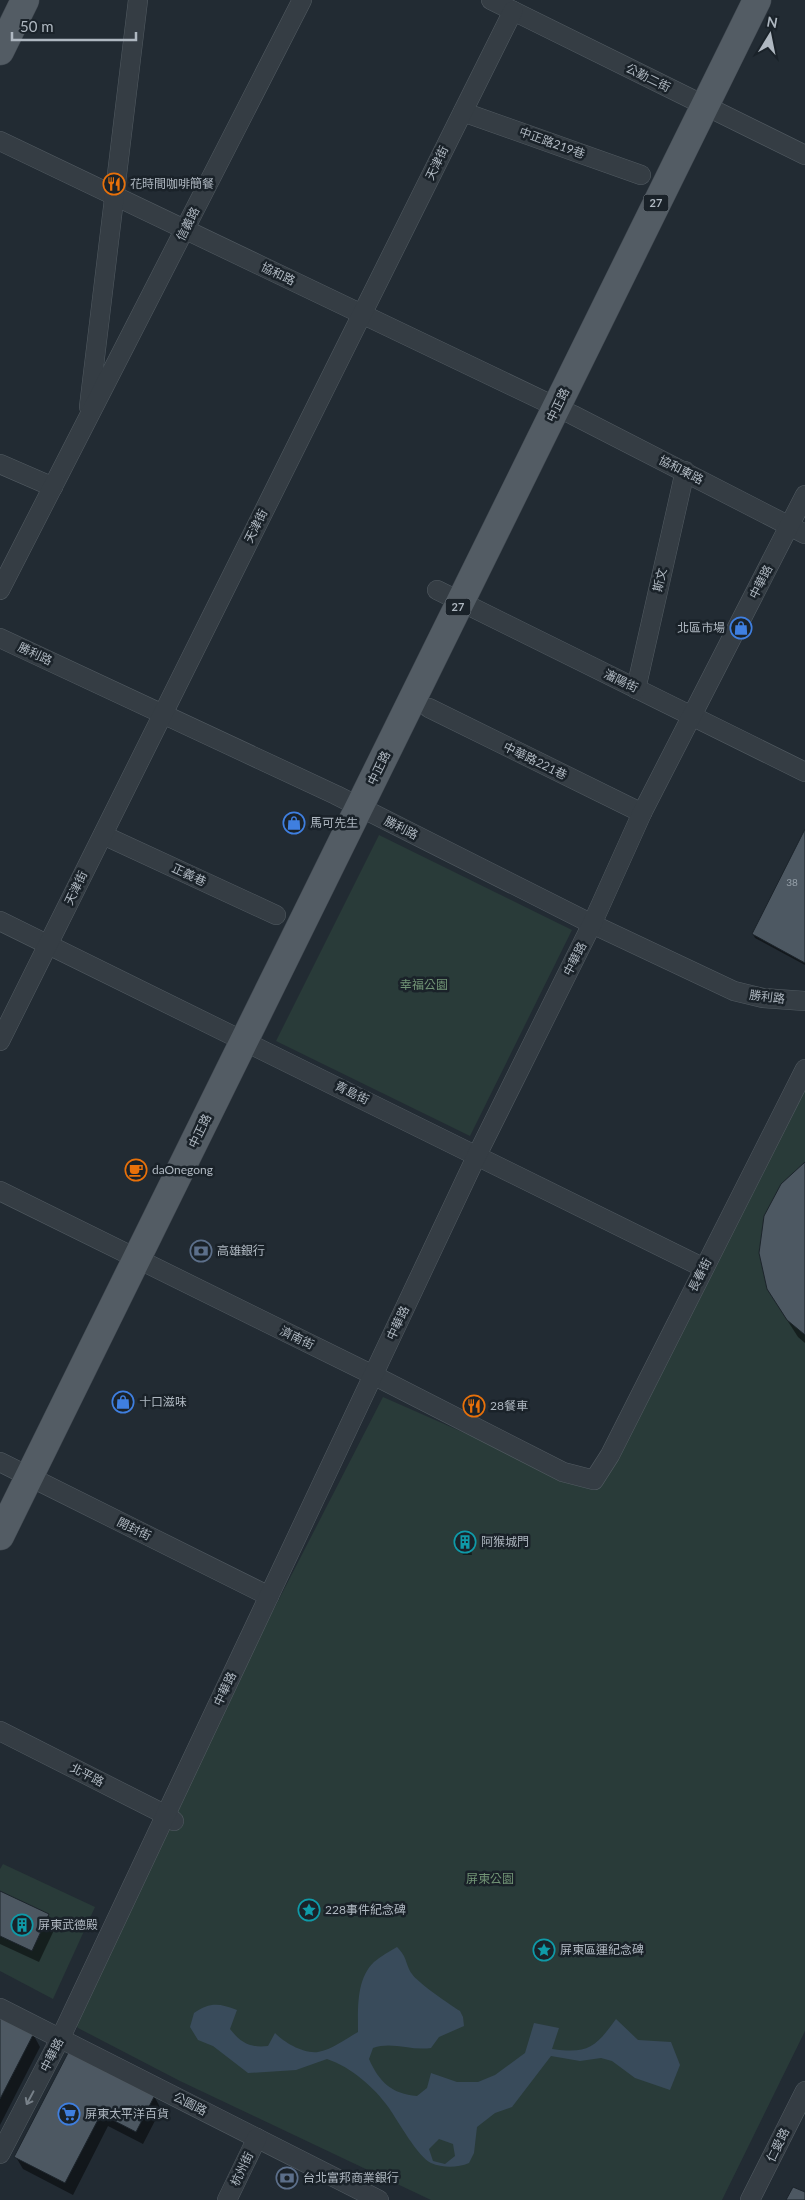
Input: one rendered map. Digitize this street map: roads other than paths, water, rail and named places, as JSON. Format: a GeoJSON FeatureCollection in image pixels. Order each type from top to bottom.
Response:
{"type":"FeatureCollection","features":[{"type":"Feature","properties":{"kind":"main road"},"geometry":{"type":"LineString","coordinates":[[0,51],[25,0]]}},
{"type":"Feature","properties":{"kind":"main road","name":"中正路"},"geometry":{"type":"LineString","coordinates":[[0,1536],[557,407],[703,105],[757,0]]}},
{"type":"Feature","properties":{"kind":"street","name":"信義路"},"geometry":{"type":"LineString","coordinates":[[87,421],[138,0]]}},
{"type":"Feature","properties":{"kind":"street","name":"信義路"},"geometry":{"type":"LineString","coordinates":[[0,590],[302,0]]}},
{"type":"Feature","properties":{"kind":"street","name":"公勤二街"},"geometry":{"type":"LineString","coordinates":[[491,0],[805,155]]}},
{"type":"Feature","properties":{"kind":"street","name":"天津街"},"geometry":{"type":"LineString","coordinates":[[0,1041],[513,11]]}},
{"type":"Feature","properties":{"kind":"street","name":"中正路219巷"},"geometry":{"type":"LineString","coordinates":[[463,112],[641,175]]}},
{"type":"Feature","properties":{"kind":"street","name":"協和路"},"geometry":{"type":"LineString","coordinates":[[0,142],[557,407]]}},
{"type":"Feature","properties":{"kind":"street","name":"協和東路"},"geometry":{"type":"LineString","coordinates":[[557,407],[797,530]]}},
{"type":"Feature","properties":{"kind":"street"},"geometry":{"type":"LineString","coordinates":[[0,464],[53,487]]}},
{"type":"Feature","properties":{"kind":"street","name":"斯文"},"geometry":{"type":"LineString","coordinates":[[636,689],[685,471]]}},
{"type":"Feature","properties":{"kind":"street","name":"中華路"},"geometry":{"type":"LineString","coordinates":[[0,2154],[60,2039],[170,1818],[269,1596],[476,1154],[592,924],[642,813],[692,716],[797,530],[805,496]]}},
{"type":"Feature","properties":{"kind":"street","name":"瀋陽街"},"geometry":{"type":"LineString","coordinates":[[437,590],[805,772]]}},
{"type":"Feature","properties":{"kind":"street","name":"勝利路"},"geometry":{"type":"LineString","coordinates":[[0,638],[360,807],[592,924],[734,991],[763,998],[805,1001]]}},
{"type":"Feature","properties":{"kind":"street","name":"中華路221巷"},"geometry":{"type":"LineString","coordinates":[[429,708],[642,813]]}},
{"type":"Feature","properties":{"kind":"street","name":"正義巷"},"geometry":{"type":"LineString","coordinates":[[102,835],[276,915]]}},
{"type":"Feature","properties":{"kind":"street","name":"青島街"},"geometry":{"type":"LineString","coordinates":[[0,921],[704,1268]]}},
{"type":"Feature","properties":{"kind":"street","name":"長春街"},"geometry":{"type":"LineString","coordinates":[[594,1480],[610,1456],[805,1070]]}},
{"type":"Feature","properties":{"kind":"street","name":"濟南街"},"geometry":{"type":"LineString","coordinates":[[0,1191],[373,1375],[563,1472],[594,1480]]}},
{"type":"Feature","properties":{"kind":"street","name":"開封街"},"geometry":{"type":"LineString","coordinates":[[0,1462],[269,1596]]}},
{"type":"Feature","properties":{"kind":"street","name":"北平路"},"geometry":{"type":"LineString","coordinates":[[0,1731],[170,1818]]}},
{"type":"Feature","properties":{"kind":"street","name":"公園路"},"geometry":{"type":"LineString","coordinates":[[0,2008],[379,2200]]}},
{"type":"Feature","properties":{"kind":"street","name":"仁愛路"},"geometry":{"type":"LineString","coordinates":[[750,2200],[805,2090]]}},
{"type":"Feature","properties":{"kind":"street","name":"杭州街"},"geometry":{"type":"LineString","coordinates":[[227,2200],[257,2138]]}},
{"type":"Feature","properties":{"kind":"water"},"geometry":{"type":"Polygon","coordinates":[[[397,1947],[415,1978],[460,2011],[464,2026],[439,2037],[431,2048],[387,2045],[373,2048],[369,2059],[377,2074],[387,2085],[400,2093],[417,2096],[427,2088],[431,2073],[457,2082],[478,2082],[495,2075],[525,2053],[534,2023],[559,2028],[552,2049],[574,2050],[590,2047],[596,2043],[616,2019],[638,2040],[671,2042],[680,2065],[670,2090],[635,2078],[612,2061],[601,2058],[580,2061],[551,2056],[512,2107],[495,2113],[477,2127],[474,2153],[469,2163],[455,2167],[445,2167],[431,2163],[420,2154],[389,2108],[361,2079],[345,2067],[327,2059],[296,2070],[248,2073],[213,2046],[198,2040],[190,2027],[194,2013],[210,2005],[220,2005],[237,2010],[230,2029],[246,2044],[268,2046],[275,2033],[289,2044],[301,2050],[318,2052],[328,2049],[358,2032],[359,1995],[364,1977],[374,1962],[397,1947]],[[439,2139],[429,2149],[433,2161],[445,2164],[455,2156],[453,2144],[439,2139]]]}},
{"type":"Feature","properties":{"kind":"place","name":"花時間咖啡簡餐"},"geometry":{"type":"Point","coordinates":[114,184]}},
{"type":"Feature","properties":{"kind":"place","name":"北區市場"},"geometry":{"type":"Point","coordinates":[741,628]}},
{"type":"Feature","properties":{"kind":"place","name":"馬可先生"},"geometry":{"type":"Point","coordinates":[294,823]}},
{"type":"Feature","properties":{"kind":"place","name":"daOnegong"},"geometry":{"type":"Point","coordinates":[136,1170]}},
{"type":"Feature","properties":{"kind":"place","name":"高雄銀行"},"geometry":{"type":"Point","coordinates":[201,1251]}},
{"type":"Feature","properties":{"kind":"place","name":"十口滋味"},"geometry":{"type":"Point","coordinates":[123,1402]}},
{"type":"Feature","properties":{"kind":"place","name":"28餐車"},"geometry":{"type":"Point","coordinates":[474,1406]}},
{"type":"Feature","properties":{"kind":"place","name":"阿猴城門"},"geometry":{"type":"Point","coordinates":[465,1542]}},
{"type":"Feature","properties":{"kind":"place","name":"228事件紀念碑"},"geometry":{"type":"Point","coordinates":[309,1910]}},
{"type":"Feature","properties":{"kind":"place","name":"屏東武德殿"},"geometry":{"type":"Point","coordinates":[22,1925]}},
{"type":"Feature","properties":{"kind":"place","name":"屏東區運紀念碑"},"geometry":{"type":"Point","coordinates":[544,1950]}},
{"type":"Feature","properties":{"kind":"place","name":"屏東太平洋百貨"},"geometry":{"type":"Point","coordinates":[69,2114]}},
{"type":"Feature","properties":{"kind":"place","name":"台北富邦商業銀行"},"geometry":{"type":"Point","coordinates":[287,2178]}},
{"type":"Feature","properties":{"kind":"park label","name":"幸福公園"},"geometry":{"type":"Point","coordinates":[424,985]}},
{"type":"Feature","properties":{"kind":"park label","name":"屏東公園"},"geometry":{"type":"Point","coordinates":[490,1879]}}]}
